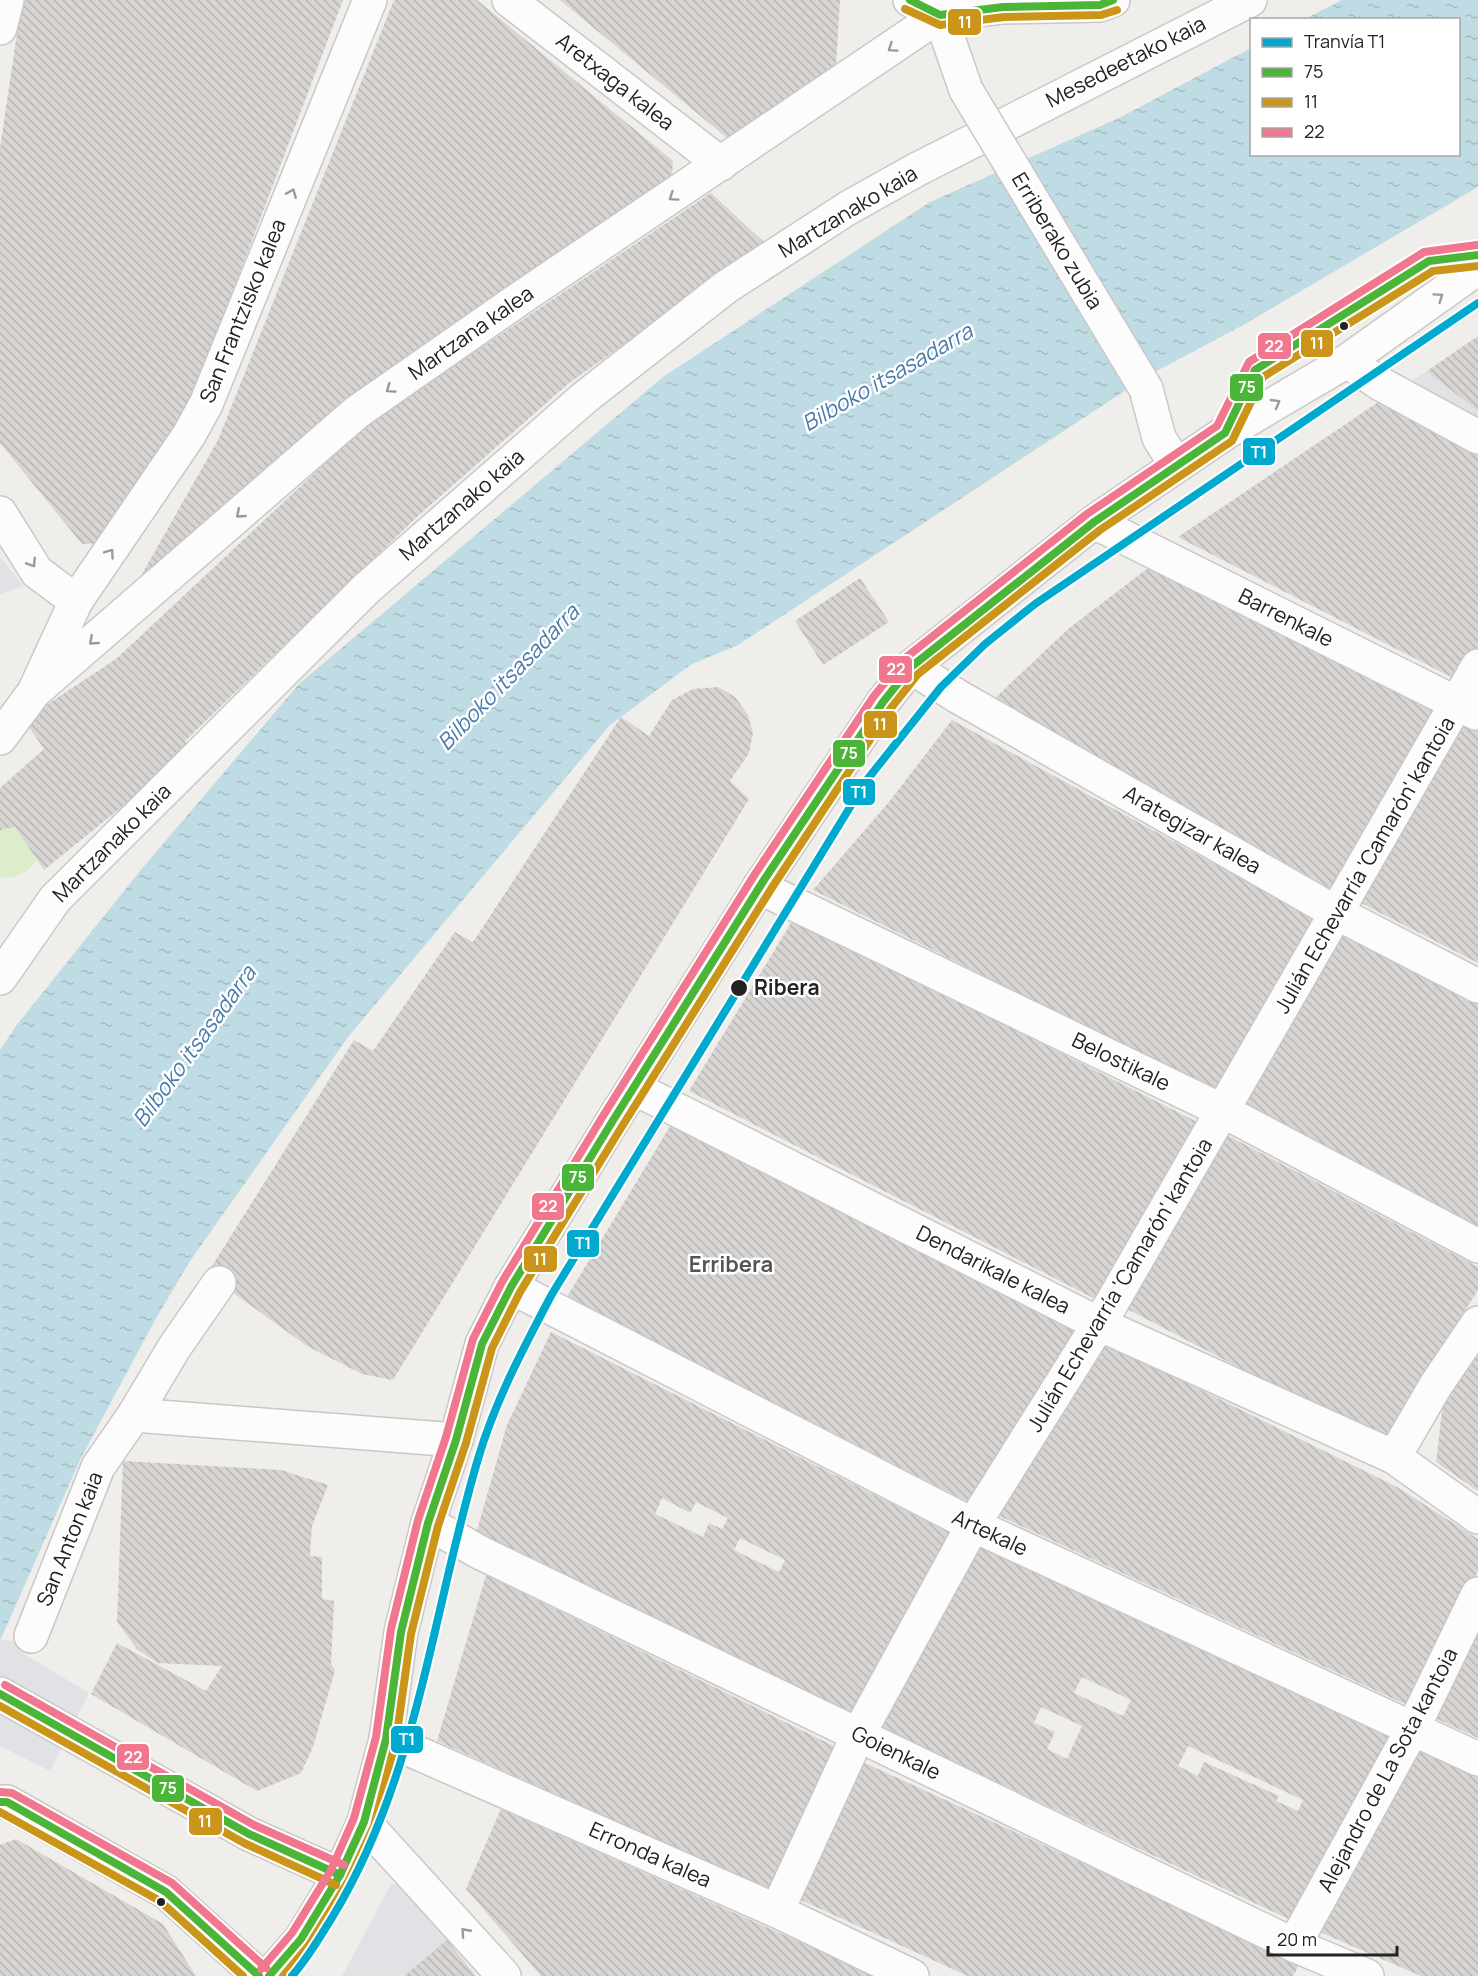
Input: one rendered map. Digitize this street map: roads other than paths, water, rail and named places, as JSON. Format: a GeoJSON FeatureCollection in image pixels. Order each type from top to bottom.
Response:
{"type":"FeatureCollection","features":[{"type":"Feature","properties":{"kind":"street"},"geometry":{"type":"LineString","coordinates":[[0,28],[7,0]]}},
{"type":"Feature","properties":{"kind":"street","name":"San Frantzisko kalea"},"geometry":{"type":"LineString","coordinates":[[34,692],[76,601],[176,454],[206,404],[370,0]]}},
{"type":"Feature","properties":{"kind":"street","name":"Aretxaga kalea"},"geometry":{"type":"LineString","coordinates":[[509,0],[721,164]]}},
{"type":"Feature","properties":{"kind":"street"},"geometry":{"type":"LineString","coordinates":[[910,0],[940,15],[1003,7],[1100,5],[1113,0]]}},
{"type":"Feature","properties":{"kind":"street","name":"Mesedeetako kaia"},"geometry":{"type":"LineString","coordinates":[[1002,125],[1250,0]]}},
{"type":"Feature","properties":{"kind":"street","name":"Martzana kalea"},"geometry":{"type":"LineString","coordinates":[[34,692],[357,412],[525,295],[940,15]]}},
{"type":"Feature","properties":{"kind":"street","name":"Erriberako zubia"},"geometry":{"type":"LineString","coordinates":[[940,15],[966,90],[1146,389],[1159,438],[1176,465]]}},
{"type":"Feature","properties":{"kind":"street","name":"Martzanako kaia"},"geometry":{"type":"LineString","coordinates":[[0,978],[55,898],[366,589],[584,398],[726,287],[848,208],[1002,125]]}},
{"type":"Feature","properties":{"kind":"street"},"geometry":{"type":"LineString","coordinates":[[268,1976],[301,1939],[339,1875],[364,1822],[386,1739],[401,1632],[428,1523],[456,1440],[482,1344],[511,1287],[759,887],[883,702],[911,667],[1094,522],[1225,433],[1347,362],[1478,268]]}},
{"type":"Feature","properties":{"kind":"street"},"geometry":{"type":"LineString","coordinates":[[1347,362],[1368,377],[1478,437]]}},
{"type":"Feature","properties":{"kind":"street","name":"Barrenkale"},"geometry":{"type":"LineString","coordinates":[[1094,522],[1468,709]]}},
{"type":"Feature","properties":{"kind":"street"},"geometry":{"type":"LineString","coordinates":[[4,529],[38,572],[76,601]]}},
{"type":"Feature","properties":{"kind":"street","name":"Julián Echevarría 'Camarón' kantoia"},"geometry":{"type":"LineString","coordinates":[[777,1911],[858,1735],[973,1525],[1099,1324],[1335,912],[1468,709],[1478,666]]}},
{"type":"Feature","properties":{"kind":"street","name":"Arategizar kalea"},"geometry":{"type":"LineString","coordinates":[[911,667],[941,687],[1335,912],[1478,986]]}},
{"type":"Feature","properties":{"kind":"street"},"geometry":{"type":"LineString","coordinates":[[0,738],[34,692]]}},
{"type":"Feature","properties":{"kind":"street","name":"Belostikale"},"geometry":{"type":"LineString","coordinates":[[759,887],[1223,1111],[1478,1246]]}},
{"type":"Feature","properties":{"kind":"street","name":"Dendarikale kalea"},"geometry":{"type":"LineString","coordinates":[[634,1088],[1099,1324],[1394,1457],[1478,1517]]}},
{"type":"Feature","properties":{"kind":"street","name":"San Anton kaia"},"geometry":{"type":"LineString","coordinates":[[31,1636],[98,1467],[219,1282]]}},
{"type":"Feature","properties":{"kind":"street","name":"Artekale"},"geometry":{"type":"LineString","coordinates":[[511,1287],[973,1525],[1478,1759]]}},
{"type":"Feature","properties":{"kind":"street"},"geometry":{"type":"LineString","coordinates":[[1394,1457],[1436,1385],[1478,1323]]}},
{"type":"Feature","properties":{"kind":"street"},"geometry":{"type":"LineString","coordinates":[[134,1415],[456,1440]]}},
{"type":"Feature","properties":{"kind":"street","name":"Goienkale"},"geometry":{"type":"LineString","coordinates":[[428,1523],[481,1553],[858,1735],[1303,1958],[1367,1976]]}},
{"type":"Feature","properties":{"kind":"street","name":"Alejandro de La Sota kantoia"},"geometry":{"type":"LineString","coordinates":[[1303,1958],[1478,1594]]}},
{"type":"Feature","properties":{"kind":"street"},"geometry":{"type":"LineString","coordinates":[[0,1694],[249,1834],[339,1875]]}},
{"type":"Feature","properties":{"kind":"street","name":"Erronda kalea"},"geometry":{"type":"LineString","coordinates":[[386,1739],[777,1911],[912,1976]]}},
{"type":"Feature","properties":{"kind":"street"},"geometry":{"type":"LineString","coordinates":[[4,1802],[166,1892],[259,1976]]}},
{"type":"Feature","properties":{"kind":"street"},"geometry":{"type":"LineString","coordinates":[[364,1822],[504,1976]]}},
{"type":"Feature","properties":{"kind":"lane"},"geometry":{"type":"LineString","coordinates":[[1225,433],[1255,370],[1429,261],[1478,255]]}},
{"type":"Feature","properties":{"kind":"water","name":"Bilboko itsasadarra"},"geometry":{"type":"Polygon","coordinates":[[[1342,0],[1478,0],[1478,187],[1245,324],[1149,375],[738,645],[690,665],[609,726],[348,1037],[190,1261],[155,1320],[80,1460],[0,1641],[0,1050],[16,1026],[140,871],[299,684],[663,377],[930,202],[1121,117],[1250,49],[1250,156],[1460,156],[1460,18],[1307,18],[1342,0]]]}},
{"type":"Feature","properties":{"kind":"tram line","name":"T1"},"geometry":{"type":"LineString","coordinates":[[292,1976],[309,1955],[333,1916],[362,1862],[385,1807],[420,1693],[478,1459],[511,1375],[552,1294],[866,781],[941,687],[985,644],[1035,604],[1478,303]]}},
{"type":"Feature","properties":{"kind":"place","name":"Ribera"},"geometry":{"type":"Point","coordinates":[739,988]}},
{"type":"Feature","properties":{"kind":"district","name":"Erribera"},"geometry":{"type":"Point","coordinates":[731,1264]}}]}
